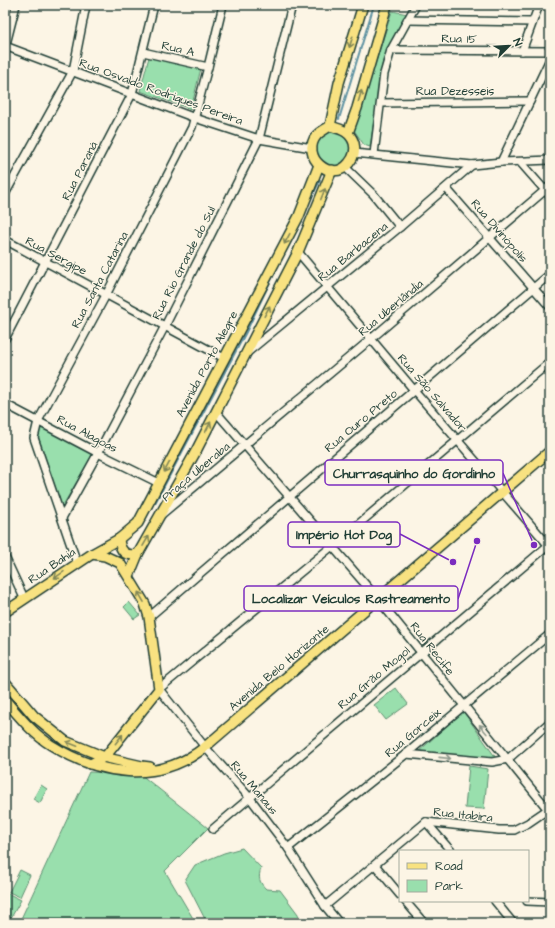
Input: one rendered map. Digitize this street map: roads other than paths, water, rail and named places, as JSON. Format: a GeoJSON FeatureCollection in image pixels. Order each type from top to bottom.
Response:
{"type":"FeatureCollection","features":[{"type":"Feature","properties":{"kind":"main road"},"geometry":{"type":"LineString","coordinates":[[330,126],[339,83],[363,5]]}},
{"type":"Feature","properties":{"kind":"main road"},"geometry":{"type":"LineString","coordinates":[[348,133],[357,108],[387,5]]}},
{"type":"Feature","properties":{"kind":"main road"},"geometry":{"type":"LineString","coordinates":[[330,126],[342,129],[348,133],[353,140],[355,148],[353,158],[345,167],[332,170],[319,165],[314,158],[312,148],[318,133],[330,126]]}},
{"type":"Feature","properties":{"kind":"main road","name":"Avenida Porto Alegre"},"geometry":{"type":"LineString","coordinates":[[92,554],[119,539],[138,523],[298,216],[319,165]]}},
{"type":"Feature","properties":{"kind":"main road"},"geometry":{"type":"LineString","coordinates":[[129,576],[138,554],[216,412],[298,252],[332,170]]}},
{"type":"Feature","properties":{"kind":"main road","name":"Avenida Belo Horizonte"},"geometry":{"type":"LineString","coordinates":[[5,700],[27,725],[50,744],[90,764],[107,769],[128,772],[148,772],[184,761],[205,747],[550,451]]}},
{"type":"Feature","properties":{"kind":"main road"},"geometry":{"type":"LineString","coordinates":[[119,539],[121,550],[125,553],[133,555],[138,554]]}},
{"type":"Feature","properties":{"kind":"main road"},"geometry":{"type":"LineString","coordinates":[[90,764],[105,757],[159,689],[149,617],[145,604],[120,563],[105,556],[92,554]]}},
{"type":"Feature","properties":{"kind":"main road","name":"Rua Bahia"},"geometry":{"type":"LineString","coordinates":[[5,612],[92,554]]}},
{"type":"Feature","properties":{"kind":"main road","name":"Avenida Belo Horizonte"},"geometry":{"type":"LineString","coordinates":[[5,682],[34,716],[65,741],[105,757],[142,766],[164,768]]}},
{"type":"Feature","properties":{"kind":"street"},"geometry":{"type":"LineString","coordinates":[[5,47],[16,5]]}},
{"type":"Feature","properties":{"kind":"street"},"geometry":{"type":"LineString","coordinates":[[5,194],[72,71],[86,5]]}},
{"type":"Feature","properties":{"kind":"street","name":"Rua Paraná"},"geometry":{"type":"LineString","coordinates":[[5,339],[132,94],[154,5]]}},
{"type":"Feature","properties":{"kind":"street","name":"Rua Santa Catarina"},"geometry":{"type":"LineString","coordinates":[[77,563],[34,438],[38,421],[106,295],[192,127],[223,5]]}},
{"type":"Feature","properties":{"kind":"street","name":"Rua Rio Grande do Sul"},"geometry":{"type":"LineString","coordinates":[[62,518],[165,326],[259,139],[292,5]]}},
{"type":"Feature","properties":{"kind":"street"},"geometry":{"type":"LineString","coordinates":[[374,154],[384,74],[391,50],[416,5]]}},
{"type":"Feature","properties":{"kind":"street"},"geometry":{"type":"LineString","coordinates":[[522,51],[539,5]]}},
{"type":"Feature","properties":{"kind":"street"},"geometry":{"type":"LineString","coordinates":[[407,20],[532,22]]}},
{"type":"Feature","properties":{"kind":"street","name":"Rua Osvaldo Rodrigues Pereira"},"geometry":{"type":"LineString","coordinates":[[5,47],[194,118],[259,139],[312,148]]}},
{"type":"Feature","properties":{"kind":"street","name":"Rua 15"},"geometry":{"type":"LineString","coordinates":[[391,50],[550,51]]}},
{"type":"Feature","properties":{"kind":"street","name":"Rua A"},"geometry":{"type":"LineString","coordinates":[[143,52],[208,67]]}},
{"type":"Feature","properties":{"kind":"street"},"geometry":{"type":"LineString","coordinates":[[501,162],[550,59]]}},
{"type":"Feature","properties":{"kind":"street","name":"Rua Dezesseis"},"geometry":{"type":"LineString","coordinates":[[381,102],[530,101]]}},
{"type":"Feature","properties":{"kind":"street"},"geometry":{"type":"LineString","coordinates":[[354,153],[472,164],[550,160]]}},
{"type":"Feature","properties":{"kind":"street"},"geometry":{"type":"LineString","coordinates":[[520,162],[549,191]]}},
{"type":"Feature","properties":{"kind":"street","name":"Rua Barbacena"},"geometry":{"type":"LineString","coordinates":[[245,354],[400,227],[472,164]]}},
{"type":"Feature","properties":{"kind":"street"},"geometry":{"type":"LineString","coordinates":[[345,167],[374,194],[400,227]]}},
{"type":"Feature","properties":{"kind":"street","name":"Rua Divinópolis"},"geometry":{"type":"LineString","coordinates":[[446,188],[550,307]]}},
{"type":"Feature","properties":{"kind":"street","name":"Rua Uberlândia"},"geometry":{"type":"LineString","coordinates":[[245,445],[490,238],[549,191]]}},
{"type":"Feature","properties":{"kind":"street","name":"Rua Sergipe"},"geometry":{"type":"LineString","coordinates":[[5,240],[224,358]]}},
{"type":"Feature","properties":{"kind":"street","name":"Rua São Salvador"},"geometry":{"type":"LineString","coordinates":[[298,252],[414,390],[550,546]]}},
{"type":"Feature","properties":{"kind":"street","name":"Rua Ouro Preto"},"geometry":{"type":"LineString","coordinates":[[149,617],[550,274]]}},
{"type":"Feature","properties":{"kind":"street"},"geometry":{"type":"LineString","coordinates":[[159,689],[459,440],[550,362]]}},
{"type":"Feature","properties":{"kind":"street","name":"Rua Alagoas"},"geometry":{"type":"LineString","coordinates":[[5,404],[159,483]]}},
{"type":"Feature","properties":{"kind":"street","name":"Rua Recife"},"geometry":{"type":"LineString","coordinates":[[216,412],[378,599],[463,706],[549,810]]}},
{"type":"Feature","properties":{"kind":"street","name":"Praça Uberaba"},"geometry":{"type":"LineString","coordinates":[[160,515],[245,445]]}},
{"type":"Feature","properties":{"kind":"street","name":"Rua Grão Mogol"},"geometry":{"type":"LineString","coordinates":[[213,829],[421,652],[550,546]]}},
{"type":"Feature","properties":{"kind":"street"},"geometry":{"type":"LineString","coordinates":[[5,557],[24,598]]}},
{"type":"Feature","properties":{"kind":"street","name":"Rua Gorceix"},"geometry":{"type":"LineString","coordinates":[[288,848],[406,754],[550,634]]}},
{"type":"Feature","properties":{"kind":"street","name":"Rua Manaus"},"geometry":{"type":"LineString","coordinates":[[159,689],[205,747],[250,798],[288,848],[325,906],[339,923]]}},
{"type":"Feature","properties":{"kind":"street"},"geometry":{"type":"LineString","coordinates":[[406,754],[492,762],[508,759],[550,722]]}},
{"type":"Feature","properties":{"kind":"street","name":"Rua Itabira"},"geometry":{"type":"LineString","coordinates":[[325,906],[426,822],[499,830],[514,830],[549,810]]}},
{"type":"Feature","properties":{"kind":"street"},"geometry":{"type":"LineString","coordinates":[[426,822],[450,850]]}},
{"type":"Feature","properties":{"kind":"street"},"geometry":{"type":"LineString","coordinates":[[375,865],[399,894]]}},
{"type":"Feature","properties":{"kind":"street"},"geometry":{"type":"LineString","coordinates":[[529,901],[550,902]]}},
{"type":"Feature","properties":{"kind":"street"},"geometry":{"type":"LineString","coordinates":[[406,902],[424,923]]}},
{"type":"Feature","properties":{"kind":"street"},"geometry":{"type":"LineString","coordinates":[[496,902],[513,923]]}},
{"type":"Feature","properties":{"kind":"waterway"},"geometry":{"type":"LineString","coordinates":[[339,119],[374,5]]}},
{"type":"Feature","properties":{"kind":"waterway"},"geometry":{"type":"LineString","coordinates":[[308,205],[320,180]]}},
{"type":"Feature","properties":{"kind":"waterway"},"geometry":{"type":"LineString","coordinates":[[155,503],[246,332],[283,255]]}},
{"type":"Feature","properties":{"kind":"place","name":"Localizar Veículos Rastreamento"},"geometry":{"type":"Point","coordinates":[477,541]}},
{"type":"Feature","properties":{"kind":"place","name":"Churrasquinho do Gordinho"},"geometry":{"type":"Point","coordinates":[534,545]}},
{"type":"Feature","properties":{"kind":"place","name":"Império Hot Dog"},"geometry":{"type":"Point","coordinates":[453,562]}}]}
